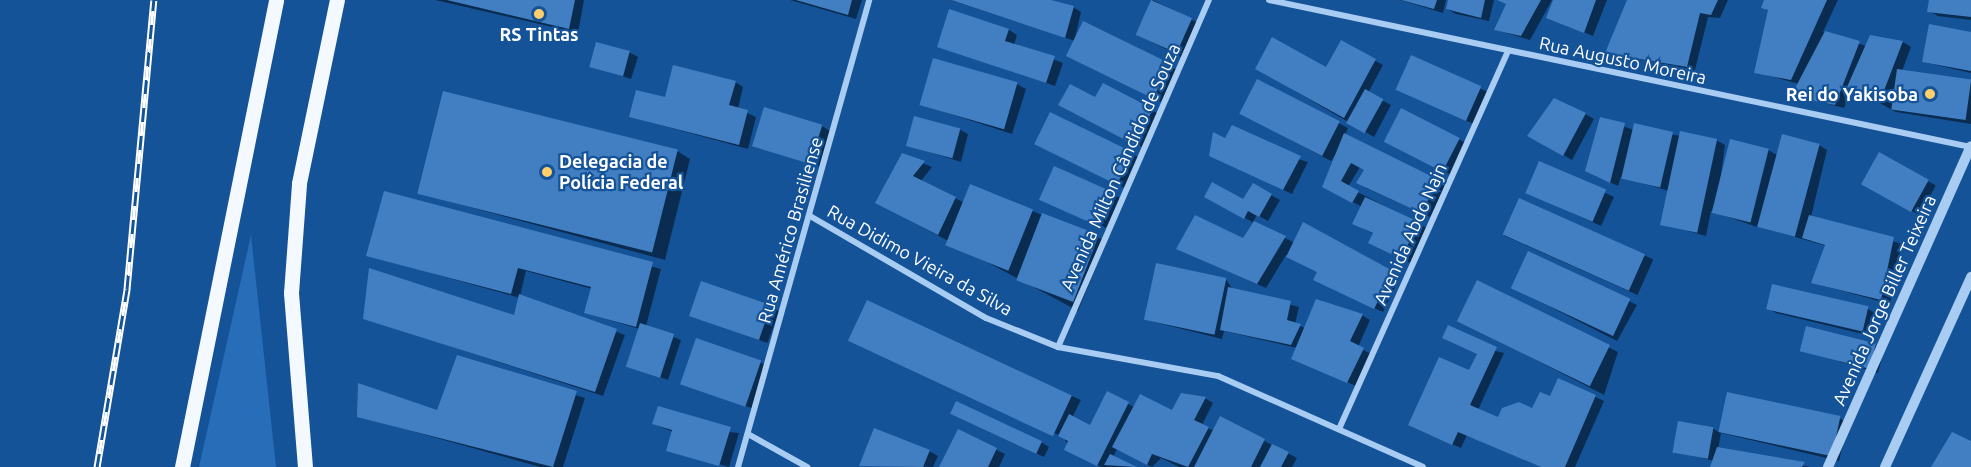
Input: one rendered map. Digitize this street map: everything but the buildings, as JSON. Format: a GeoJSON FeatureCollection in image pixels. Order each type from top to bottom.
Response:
{"type":"FeatureCollection","features":[{"type":"Feature","properties":{"kind":"main road"},"geometry":{"type":"LineString","coordinates":[[182,467],[276,0]]}},
{"type":"Feature","properties":{"kind":"main road"},"geometry":{"type":"LineString","coordinates":[[305,467],[291,293],[299,183],[337,0]]}},
{"type":"Feature","properties":{"kind":"street","name":"Rua Américo Brasiliense"},"geometry":{"type":"LineString","coordinates":[[738,467],[869,0]]}},
{"type":"Feature","properties":{"kind":"street","name":"Avenida Milton Cândido de Souza"},"geometry":{"type":"LineString","coordinates":[[1058,347],[1209,0]]}},
{"type":"Feature","properties":{"kind":"street","name":"Rua Augusto Moreira"},"geometry":{"type":"LineString","coordinates":[[1269,0],[1508,52],[1971,146]]}},
{"type":"Feature","properties":{"kind":"street","name":"Avenida Abdo Najn"},"geometry":{"type":"LineString","coordinates":[[1339,429],[1508,52]]}},
{"type":"Feature","properties":{"kind":"street","name":"Avenida Jorge Biller Teixeira"},"geometry":{"type":"LineString","coordinates":[[1828,467],[1971,146]]}},
{"type":"Feature","properties":{"kind":"street","name":"Rua Didimo Vieira da Silva"},"geometry":{"type":"LineString","coordinates":[[810,216],[986,318],[1058,347],[1218,376],[1423,467]]}},
{"type":"Feature","properties":{"kind":"street"},"geometry":{"type":"LineString","coordinates":[[1885,467],[1971,278]]}},
{"type":"Feature","properties":{"kind":"street"},"geometry":{"type":"LineString","coordinates":[[748,434],[807,467]]}},
{"type":"Feature","properties":{"kind":"shaded area"},"geometry":{"type":"Polygon","coordinates":[[[251,235],[276,467],[199,467],[251,235]]]}},
{"type":"Feature","properties":{"kind":"railway"},"geometry":{"type":"LineString","coordinates":[[97,467],[127,289],[154,0]]}},
{"type":"Feature","properties":{"kind":"place","name":"RS Tintas"},"geometry":{"type":"Point","coordinates":[539,14]}},
{"type":"Feature","properties":{"kind":"place","name":"Rei do Yakisoba"},"geometry":{"type":"Point","coordinates":[1930,94]}},
{"type":"Feature","properties":{"kind":"place","name":"Delegacia de Polícia Federal"},"geometry":{"type":"Point","coordinates":[547,172]}}]}
